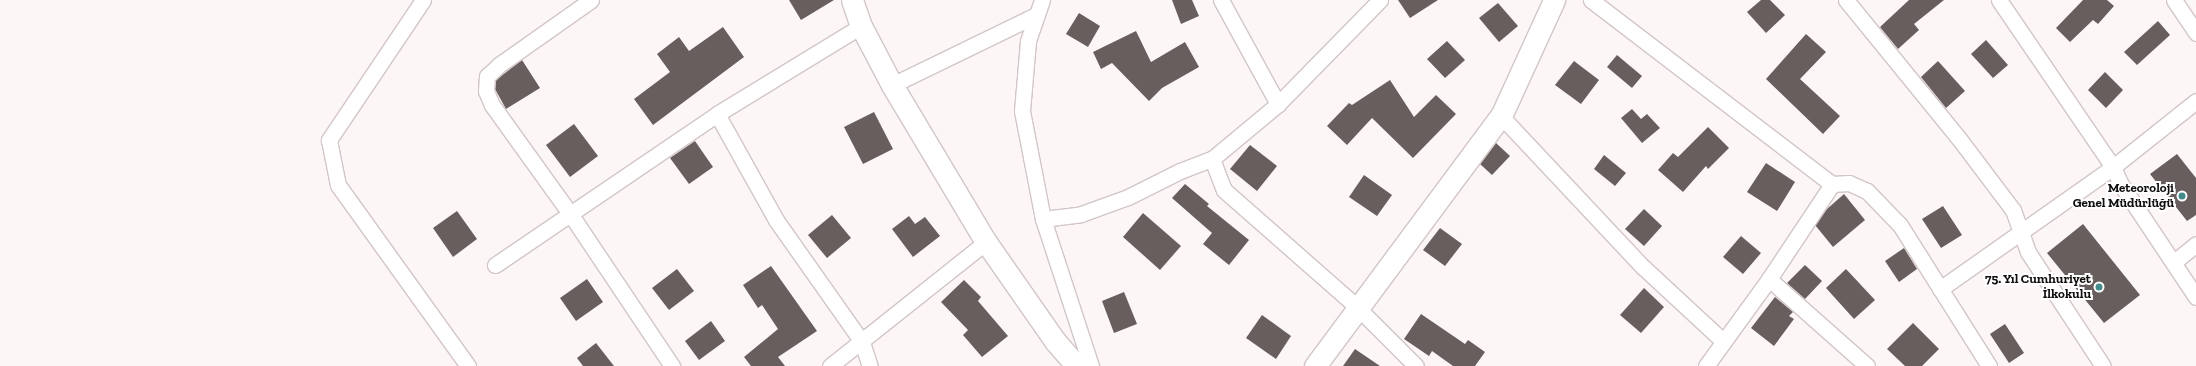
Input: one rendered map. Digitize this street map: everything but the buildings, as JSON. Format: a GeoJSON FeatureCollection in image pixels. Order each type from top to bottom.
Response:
{"type":"FeatureCollection","features":[{"type":"Feature","properties":{"kind":"street"},"geometry":{"type":"LineString","coordinates":[[423,0],[329,140],[338,185],[468,366]]}},
{"type":"Feature","properties":{"kind":"street"},"geometry":{"type":"LineString","coordinates":[[591,0],[486,76],[486,91],[492,105],[571,215],[672,366]]}},
{"type":"Feature","properties":{"kind":"street"},"geometry":{"type":"LineString","coordinates":[[852,0],[861,26],[892,85],[986,242],[1056,341],[1077,366]]}},
{"type":"Feature","properties":{"kind":"street"},"geometry":{"type":"LineString","coordinates":[[1042,0],[1028,41],[1022,111],[1043,219],[1091,366]]}},
{"type":"Feature","properties":{"kind":"street"},"geometry":{"type":"LineString","coordinates":[[1221,0],[1278,104]]}},
{"type":"Feature","properties":{"kind":"street"},"geometry":{"type":"LineString","coordinates":[[1043,219],[1081,214],[1128,197],[1180,171],[1212,159],[1278,104],[1380,0]]}},
{"type":"Feature","properties":{"kind":"street"},"geometry":{"type":"LineString","coordinates":[[1315,366],[1357,307],[1501,116],[1554,0]]}},
{"type":"Feature","properties":{"kind":"street"},"geometry":{"type":"LineString","coordinates":[[1591,0],[1832,184],[1849,183],[1867,191],[1900,225],[1989,366]]}},
{"type":"Feature","properties":{"kind":"street"},"geometry":{"type":"LineString","coordinates":[[1846,0],[1957,136],[2013,210],[2028,252],[2103,366]]}},
{"type":"Feature","properties":{"kind":"street"},"geometry":{"type":"LineString","coordinates":[[1999,0],[2113,167],[2120,183],[2196,296]]}},
{"type":"Feature","properties":{"kind":"street"},"geometry":{"type":"LineString","coordinates":[[2174,0],[2196,33]]}},
{"type":"Feature","properties":{"kind":"street"},"geometry":{"type":"LineString","coordinates":[[892,85],[1036,16]]}},
{"type":"Feature","properties":{"kind":"street"},"geometry":{"type":"LineString","coordinates":[[495,265],[571,215],[717,114],[861,26]]}},
{"type":"Feature","properties":{"kind":"street"},"geometry":{"type":"LineString","coordinates":[[1940,289],[2113,167],[2196,101]]}},
{"type":"Feature","properties":{"kind":"street"},"geometry":{"type":"LineString","coordinates":[[717,114],[776,220],[862,342],[870,366]]}},
{"type":"Feature","properties":{"kind":"street"},"geometry":{"type":"LineString","coordinates":[[1501,116],[1644,267],[1724,342]]}},
{"type":"Feature","properties":{"kind":"street"},"geometry":{"type":"LineString","coordinates":[[1212,159],[1224,190],[1357,307],[1416,366]]}},
{"type":"Feature","properties":{"kind":"street"},"geometry":{"type":"LineString","coordinates":[[1706,366],[1769,279],[1832,184]]}},
{"type":"Feature","properties":{"kind":"street"},"geometry":{"type":"LineString","coordinates":[[830,366],[986,242]]}},
{"type":"Feature","properties":{"kind":"street"},"geometry":{"type":"LineString","coordinates":[[2174,262],[2196,244]]}},
{"type":"Feature","properties":{"kind":"street"},"geometry":{"type":"LineString","coordinates":[[1769,279],[1867,366]]}},
{"type":"Feature","properties":{"kind":"place","name":"Meteoroloji Genel Müdürlüğü"},"geometry":{"type":"Point","coordinates":[2182,196]}},
{"type":"Feature","properties":{"kind":"place","name":"75. Yıl Cumhuriyet İlkokulu"},"geometry":{"type":"Point","coordinates":[2099,287]}}]}
